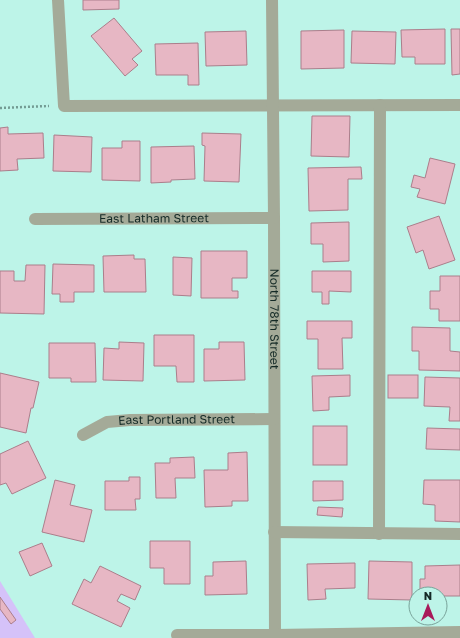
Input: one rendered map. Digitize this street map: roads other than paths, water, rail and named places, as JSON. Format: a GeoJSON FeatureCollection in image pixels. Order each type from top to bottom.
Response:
{"type":"FeatureCollection","features":[{"type":"Feature","properties":{"kind":"street"},"geometry":{"type":"LineString","coordinates":[[58,0],[64,106],[460,105]]}},
{"type":"Feature","properties":{"kind":"street","name":"North 78th Street"},"geometry":{"type":"LineString","coordinates":[[272,0],[275,636]]}},
{"type":"Feature","properties":{"kind":"street"},"geometry":{"type":"LineString","coordinates":[[379,534],[380,105]]}},
{"type":"Feature","properties":{"kind":"street","name":"East Latham Street"},"geometry":{"type":"LineString","coordinates":[[35,219],[274,218]]}},
{"type":"Feature","properties":{"kind":"street","name":"East Portland Street"},"geometry":{"type":"LineString","coordinates":[[83,435],[107,422],[130,420],[274,419]]}},
{"type":"Feature","properties":{"kind":"street"},"geometry":{"type":"LineString","coordinates":[[274,532],[460,534]]}},
{"type":"Feature","properties":{"kind":"street"},"geometry":{"type":"LineString","coordinates":[[177,635],[275,636],[460,632]]}}]}
